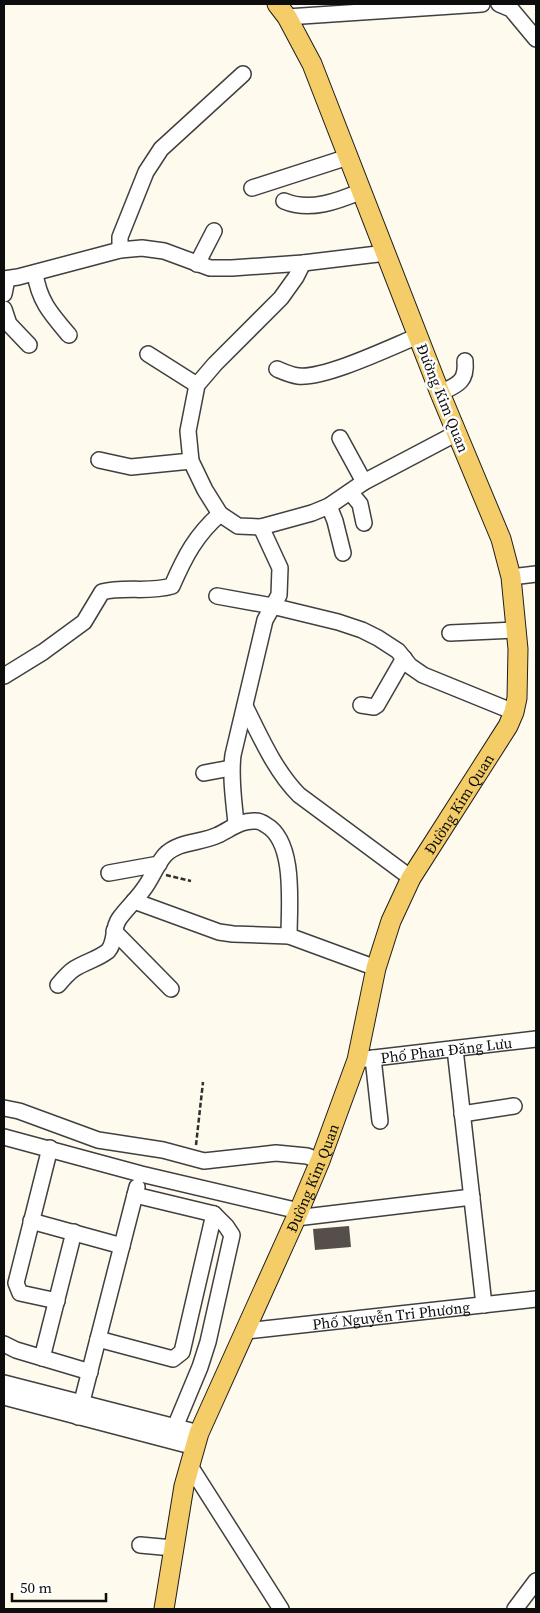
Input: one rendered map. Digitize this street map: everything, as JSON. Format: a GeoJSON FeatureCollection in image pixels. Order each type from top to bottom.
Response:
{"type":"FeatureCollection","features":[{"type":"Feature","properties":{"kind":"main road","name":"Đường Kim Quan"},"geometry":{"type":"LineString","coordinates":[[164,1609],[173,1548],[197,1440],[298,1215],[365,1059],[376,968],[391,921],[412,878],[508,726],[514,712],[518,682],[511,577],[501,539],[440,393],[312,64],[282,10]]}},
{"type":"Feature","properties":{"kind":"street"},"geometry":{"type":"LineString","coordinates":[[282,10],[482,4]]}},
{"type":"Feature","properties":{"kind":"street"},"geometry":{"type":"LineString","coordinates":[[499,4],[511,9],[536,39]]}},
{"type":"Feature","properties":{"kind":"street"},"geometry":{"type":"LineString","coordinates":[[120,250],[120,237],[146,172],[161,149],[242,74]]}},
{"type":"Feature","properties":{"kind":"street"},"geometry":{"type":"LineString","coordinates":[[252,188],[348,157]]}},
{"type":"Feature","properties":{"kind":"street"},"geometry":{"type":"LineString","coordinates":[[284,201],[296,205],[310,206],[362,191]]}},
{"type":"Feature","properties":{"kind":"street"},"geometry":{"type":"LineString","coordinates":[[197,264],[214,231]]}},
{"type":"Feature","properties":{"kind":"street"},"geometry":{"type":"LineString","coordinates":[[4,294],[5,279],[35,273],[120,250],[142,248],[164,251],[210,268],[303,263],[386,252]]}},
{"type":"Feature","properties":{"kind":"street"},"geometry":{"type":"LineString","coordinates":[[303,263],[296,277],[281,298],[197,384],[188,431],[191,461],[205,490],[220,514],[238,526],[261,527],[312,513],[329,506],[364,482],[457,433]]}},
{"type":"Feature","properties":{"kind":"street"},"geometry":{"type":"LineString","coordinates":[[35,273],[37,288],[47,309],[69,335]]}},
{"type":"Feature","properties":{"kind":"street"},"geometry":{"type":"LineString","coordinates":[[4,308],[9,324],[29,345]]}},
{"type":"Feature","properties":{"kind":"street"},"geometry":{"type":"LineString","coordinates":[[277,368],[293,375],[311,375],[353,362],[418,336]]}},
{"type":"Feature","properties":{"kind":"street"},"geometry":{"type":"LineString","coordinates":[[148,354],[197,384]]}},
{"type":"Feature","properties":{"kind":"street"},"geometry":{"type":"LineString","coordinates":[[440,393],[461,381],[466,371],[465,361]]}},
{"type":"Feature","properties":{"kind":"street"},"geometry":{"type":"LineString","coordinates":[[340,438],[364,482]]}},
{"type":"Feature","properties":{"kind":"street"},"geometry":{"type":"LineString","coordinates":[[99,460],[131,467],[191,461]]}},
{"type":"Feature","properties":{"kind":"street"},"geometry":{"type":"LineString","coordinates":[[350,492],[360,504],[364,523]]}},
{"type":"Feature","properties":{"kind":"street"},"geometry":{"type":"LineString","coordinates":[[329,506],[336,521],[343,554]]}},
{"type":"Feature","properties":{"kind":"street"},"geometry":{"type":"LineString","coordinates":[[4,676],[43,652],[84,622],[102,592],[114,589],[143,588],[159,590],[172,586],[193,542],[205,527],[220,514]]}},
{"type":"Feature","properties":{"kind":"street"},"geometry":{"type":"LineString","coordinates":[[236,824],[232,768],[265,620],[279,594],[280,568],[261,527]]}},
{"type":"Feature","properties":{"kind":"street"},"geometry":{"type":"LineString","coordinates":[[511,577],[536,574]]}},
{"type":"Feature","properties":{"kind":"street"},"geometry":{"type":"LineString","coordinates":[[217,596],[272,606],[338,622],[362,630],[398,651],[410,666],[423,675],[514,712]]}},
{"type":"Feature","properties":{"kind":"street"},"geometry":{"type":"LineString","coordinates":[[450,633],[516,630]]}},
{"type":"Feature","properties":{"kind":"street"},"geometry":{"type":"LineString","coordinates":[[362,705],[376,706],[404,658]]}},
{"type":"Feature","properties":{"kind":"street"},"geometry":{"type":"LineString","coordinates":[[245,706],[264,743],[292,789],[412,878]]}},
{"type":"Feature","properties":{"kind":"street"},"geometry":{"type":"LineString","coordinates":[[204,773],[232,768]]}},
{"type":"Feature","properties":{"kind":"street"},"geometry":{"type":"LineString","coordinates":[[58,984],[75,968],[93,960],[107,951],[113,944],[114,930],[118,920],[134,901],[166,854],[174,848],[219,835],[236,824],[258,821],[273,829],[281,843],[288,865],[290,893],[289,936]]}},
{"type":"Feature","properties":{"kind":"street"},"geometry":{"type":"LineString","coordinates":[[109,873],[157,868]]}},
{"type":"Feature","properties":{"kind":"street"},"geometry":{"type":"LineString","coordinates":[[134,901],[219,932],[289,936],[376,968]]}},
{"type":"Feature","properties":{"kind":"street"},"geometry":{"type":"LineString","coordinates":[[114,930],[171,989]]}},
{"type":"Feature","properties":{"kind":"street","name":"Phố Phan Đăng Lưu"},"geometry":{"type":"LineString","coordinates":[[365,1059],[536,1039]]}},
{"type":"Feature","properties":{"kind":"street"},"geometry":{"type":"LineString","coordinates":[[455,1049],[484,1305]]}},
{"type":"Feature","properties":{"kind":"street"},"geometry":{"type":"LineString","coordinates":[[365,1059],[380,1121]]}},
{"type":"Feature","properties":{"kind":"street"},"geometry":{"type":"LineString","coordinates":[[462,1114],[514,1106]]}},
{"type":"Feature","properties":{"kind":"street"},"geometry":{"type":"LineString","coordinates":[[4,1108],[19,1111],[98,1140],[163,1150],[204,1162],[239,1156],[276,1153],[306,1156],[320,1162]]}},
{"type":"Feature","properties":{"kind":"street"},"geometry":{"type":"LineString","coordinates":[[4,1137],[298,1215],[472,1197]]}},
{"type":"Feature","properties":{"kind":"street"},"geometry":{"type":"LineString","coordinates":[[50,1148],[16,1283],[20,1292],[57,1301]]}},
{"type":"Feature","properties":{"kind":"street"},"geometry":{"type":"LineString","coordinates":[[80,1411],[141,1174]]}},
{"type":"Feature","properties":{"kind":"street"},"geometry":{"type":"LineString","coordinates":[[135,1195],[214,1214],[232,1235],[208,1342],[200,1367],[175,1427]]}},
{"type":"Feature","properties":{"kind":"street"},"geometry":{"type":"LineString","coordinates":[[98,1340],[173,1359],[182,1352],[214,1214]]}},
{"type":"Feature","properties":{"kind":"street"},"geometry":{"type":"LineString","coordinates":[[31,1221],[122,1246]]}},
{"type":"Feature","properties":{"kind":"street"},"geometry":{"type":"LineString","coordinates":[[42,1358],[74,1232]]}},
{"type":"Feature","properties":{"kind":"street","name":"Phố Nguyễn Tri Phương"},"geometry":{"type":"LineString","coordinates":[[246,1331],[536,1299]]}},
{"type":"Feature","properties":{"kind":"street"},"geometry":{"type":"LineString","coordinates":[[4,1344],[16,1350],[90,1372]]}},
{"type":"Feature","properties":{"kind":"street"},"geometry":{"type":"LineString","coordinates":[[4,1383],[80,1411],[197,1440]]}},
{"type":"Feature","properties":{"kind":"street"},"geometry":{"type":"LineString","coordinates":[[4,1397],[175,1427],[197,1440]]}},
{"type":"Feature","properties":{"kind":"street"},"geometry":{"type":"LineString","coordinates":[[190,1466],[281,1609]]}},
{"type":"Feature","properties":{"kind":"street"},"geometry":{"type":"LineString","coordinates":[[140,1545],[173,1548]]}},
{"type":"Feature","properties":{"kind":"street"},"geometry":{"type":"LineString","coordinates":[[514,1609],[536,1581]]}},
{"type":"Feature","properties":{"kind":"path"},"geometry":{"type":"LineString","coordinates":[[157,868],[191,881]]}},
{"type":"Feature","properties":{"kind":"path"},"geometry":{"type":"LineString","coordinates":[[193,1158],[197,1140],[203,1082]]}},
{"type":"Feature","properties":{"kind":"building"},"geometry":{"type":"Polygon","coordinates":[[[349,1226],[351,1247],[315,1250],[313,1229],[349,1226]]]}}]}
